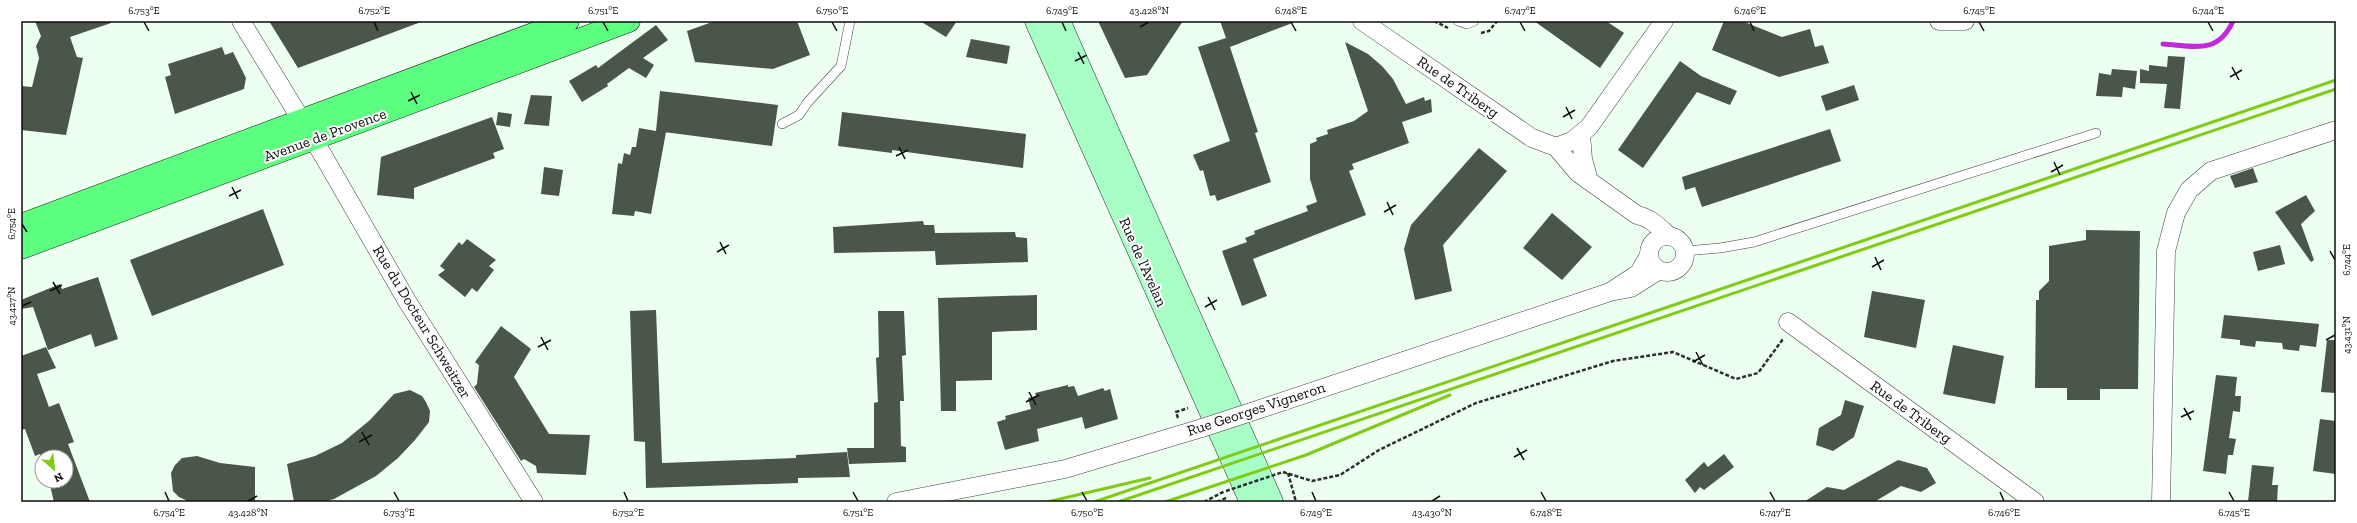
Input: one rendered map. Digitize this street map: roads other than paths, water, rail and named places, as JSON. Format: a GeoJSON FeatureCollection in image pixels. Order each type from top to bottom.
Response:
{"type":"FeatureCollection","features":[{"type":"Feature","properties":{"kind":"main road","name":"Avenue de Provence"},"geometry":{"type":"LineString","coordinates":[[21,225],[568,21]]}},
{"type":"Feature","properties":{"kind":"main road","name":"Avenue de Provence"},"geometry":{"type":"LineString","coordinates":[[21,248],[628,21]]}},
{"type":"Feature","properties":{"kind":"main road","name":"Rue de l'Avelan"},"geometry":{"type":"LineString","coordinates":[[1036,21],[1251,502]]}},
{"type":"Feature","properties":{"kind":"main road","name":"Rue de l'Avelan"},"geometry":{"type":"LineString","coordinates":[[1059,21],[1272,502]]}},
{"type":"Feature","properties":{"kind":"street","name":"Rue du Docteur Schweitzer"},"geometry":{"type":"LineString","coordinates":[[241,21],[313,139],[407,301],[534,502]]}},
{"type":"Feature","properties":{"kind":"street","name":"Rue de Triberg"},"geometry":{"type":"LineString","coordinates":[[1362,21],[1532,138],[1556,147],[1578,173],[1637,215],[1646,217],[1669,236]]}},
{"type":"Feature","properties":{"kind":"street"},"geometry":{"type":"LineString","coordinates":[[1556,147],[1581,135],[1664,21]]}},
{"type":"Feature","properties":{"kind":"street"},"geometry":{"type":"LineString","coordinates":[[1940,21],[1964,21]]}},
{"type":"Feature","properties":{"kind":"street"},"geometry":{"type":"LineString","coordinates":[[2161,502],[2166,251],[2176,213],[2189,190],[2211,171],[2336,130]]}},
{"type":"Feature","properties":{"kind":"street"},"geometry":{"type":"LineString","coordinates":[[1581,135],[1583,159],[1589,180]]}},
{"type":"Feature","properties":{"kind":"street"},"geometry":{"type":"LineString","coordinates":[[1637,215],[1652,258],[1670,273],[1680,267],[1683,262],[1685,251],[1680,241],[1669,236],[1658,238],[1652,258]]}},
{"type":"Feature","properties":{"kind":"street","name":"Rue Georges Vigneron"},"geometry":{"type":"LineString","coordinates":[[896,502],[1065,469],[1202,428],[1610,292],[1639,273],[1652,258]]}},
{"type":"Feature","properties":{"kind":"street","name":"Rue de Triberg"},"geometry":{"type":"LineString","coordinates":[[1791,324],[2035,502]]}},
{"type":"Feature","properties":{"kind":"lane"},"geometry":{"type":"LineString","coordinates":[[782,124],[799,115],[841,66],[850,21]]}},
{"type":"Feature","properties":{"kind":"lane"},"geometry":{"type":"LineString","coordinates":[[1458,21],[1467,24],[1474,21]]}},
{"type":"Feature","properties":{"kind":"lane"},"geometry":{"type":"LineString","coordinates":[[1685,251],[1754,242],[2096,133]]}},
{"type":"Feature","properties":{"kind":"waterway"},"geometry":{"type":"LineString","coordinates":[[2163,44],[2195,47],[2212,44],[2227,32],[2233,21]]}},
{"type":"Feature","properties":{"kind":"railway"},"geometry":{"type":"LineString","coordinates":[[1094,502],[2336,80]]}},
{"type":"Feature","properties":{"kind":"railway"},"geometry":{"type":"LineString","coordinates":[[1118,502],[2336,89]]}},
{"type":"Feature","properties":{"kind":"railway"},"geometry":{"type":"LineString","coordinates":[[1165,502],[1306,455],[1450,395]]}},
{"type":"Feature","properties":{"kind":"railway"},"geometry":{"type":"LineString","coordinates":[[1047,502],[1150,478]]}}]}
